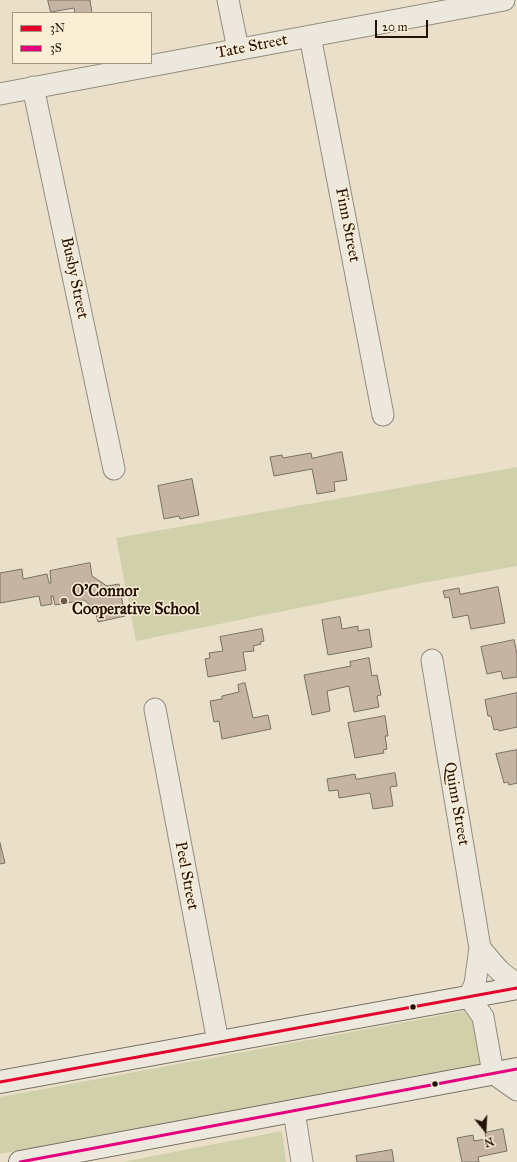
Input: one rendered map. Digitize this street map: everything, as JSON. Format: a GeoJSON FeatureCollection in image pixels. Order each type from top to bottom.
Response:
{"type":"FeatureCollection","features":[{"type":"Feature","properties":{"kind":"main road"},"geometry":{"type":"LineString","coordinates":[[0,1082],[517,988]]}},
{"type":"Feature","properties":{"kind":"main road"},"geometry":{"type":"LineString","coordinates":[[20,1162],[517,1069]]}},
{"type":"Feature","properties":{"kind":"street"},"geometry":{"type":"LineString","coordinates":[[228,0],[238,49]]}},
{"type":"Feature","properties":{"kind":"street","name":"Tate Street"},"geometry":{"type":"LineString","coordinates":[[0,94],[504,0]]}},
{"type":"Feature","properties":{"kind":"street","name":"Finn Street"},"geometry":{"type":"LineString","coordinates":[[310,36],[383,415]]}},
{"type":"Feature","properties":{"kind":"street","name":"Busby Street"},"geometry":{"type":"LineString","coordinates":[[33,88],[114,469]]}},
{"type":"Feature","properties":{"kind":"street","name":"Quinn Street"},"geometry":{"type":"LineString","coordinates":[[432,660],[480,948],[474,984],[469,996]]}},
{"type":"Feature","properties":{"kind":"street","name":"Peel Street"},"geometry":{"type":"LineString","coordinates":[[155,709],[218,1042]]}},
{"type":"Feature","properties":{"kind":"street","name":"Quinn Street"},"geometry":{"type":"LineString","coordinates":[[480,948],[496,969],[505,977],[517,983]]}},
{"type":"Feature","properties":{"kind":"street"},"geometry":{"type":"LineString","coordinates":[[469,996],[483,1017],[493,1073],[517,1090]]}},
{"type":"Feature","properties":{"kind":"street"},"geometry":{"type":"LineString","coordinates":[[294,1111],[302,1162]]}},
{"type":"Feature","properties":{"kind":"green space"},"geometry":{"type":"Polygon","coordinates":[[[517,467],[517,566],[422,583],[136,641],[116,538],[517,467]]]}},
{"type":"Feature","properties":{"kind":"green space"},"geometry":{"type":"Polygon","coordinates":[[[470,1010],[473,1012],[482,1063],[469,1068],[0,1154],[0,1097],[470,1010]]]}},
{"type":"Feature","properties":{"kind":"green space"},"geometry":{"type":"Polygon","coordinates":[[[282,1131],[286,1162],[122,1162],[282,1131]]]}},
{"type":"Feature","properties":{"kind":"building"},"geometry":{"type":"Polygon","coordinates":[[[48,0],[90,0],[92,12],[75,12],[74,8],[51,12],[48,0]]]}},
{"type":"Feature","properties":{"kind":"building"},"geometry":{"type":"Polygon","coordinates":[[[342,452],[347,480],[334,482],[335,491],[317,494],[312,469],[274,476],[270,457],[282,455],[283,458],[311,453],[312,458],[342,452]]]}},
{"type":"Feature","properties":{"kind":"building"},"geometry":{"type":"Polygon","coordinates":[[[192,479],[199,515],[180,519],[179,516],[164,519],[158,486],[192,479]]]}},
{"type":"Feature","properties":{"kind":"building"},"geometry":{"type":"Polygon","coordinates":[[[90,563],[92,576],[107,586],[119,584],[125,616],[98,622],[95,609],[84,600],[55,605],[53,596],[51,596],[52,604],[41,606],[39,596],[0,603],[0,573],[22,569],[23,579],[47,574],[49,583],[51,583],[50,571],[90,563]]]}},
{"type":"Feature","properties":{"kind":"building"},"geometry":{"type":"Polygon","coordinates":[[[498,587],[505,623],[471,629],[468,615],[453,618],[449,597],[445,598],[443,591],[459,588],[460,594],[498,587]]]}},
{"type":"Feature","properties":{"kind":"building"},"geometry":{"type":"Polygon","coordinates":[[[340,617],[342,629],[358,626],[358,631],[369,629],[372,647],[328,655],[322,620],[340,617]]]}},
{"type":"Feature","properties":{"kind":"building"},"geometry":{"type":"Polygon","coordinates":[[[262,629],[264,641],[260,642],[261,644],[253,646],[254,651],[243,652],[246,670],[208,677],[205,659],[210,658],[209,653],[223,651],[220,637],[262,629]]]}},
{"type":"Feature","properties":{"kind":"building"},"geometry":{"type":"Polygon","coordinates":[[[514,640],[517,654],[517,677],[503,679],[501,671],[487,674],[481,647],[514,640]]]}},
{"type":"Feature","properties":{"kind":"building"},"geometry":{"type":"Polygon","coordinates":[[[369,658],[372,676],[377,675],[381,695],[377,696],[379,707],[354,712],[349,686],[327,691],[330,711],[312,715],[304,675],[351,666],[350,662],[369,658]]]}},
{"type":"Feature","properties":{"kind":"building"},"geometry":{"type":"Polygon","coordinates":[[[245,683],[253,718],[268,715],[271,729],[222,739],[219,721],[214,722],[210,701],[222,699],[222,696],[239,692],[238,685],[245,683]]]}},
{"type":"Feature","properties":{"kind":"building"},"geometry":{"type":"Polygon","coordinates":[[[517,693],[517,727],[499,731],[498,729],[494,730],[491,716],[488,716],[485,700],[517,693]]]}},
{"type":"Feature","properties":{"kind":"building"},"geometry":{"type":"Polygon","coordinates":[[[385,716],[388,736],[385,736],[387,749],[383,750],[384,753],[355,758],[348,723],[385,716]]]}},
{"type":"Feature","properties":{"kind":"building"},"geometry":{"type":"Polygon","coordinates":[[[517,750],[517,783],[509,785],[508,782],[504,783],[496,754],[517,750]]]}},
{"type":"Feature","properties":{"kind":"building"},"geometry":{"type":"Polygon","coordinates":[[[395,773],[397,786],[390,787],[393,806],[373,809],[370,793],[339,798],[338,790],[329,791],[327,779],[355,774],[356,779],[395,773]]]}},
{"type":"Feature","properties":{"kind":"building"},"geometry":{"type":"Polygon","coordinates":[[[0,843],[5,863],[0,864],[0,843]]]}},
{"type":"Feature","properties":{"kind":"building"},"geometry":{"type":"Polygon","coordinates":[[[503,1129],[507,1151],[478,1157],[479,1162],[462,1162],[457,1138],[473,1135],[474,1141],[486,1139],[485,1133],[503,1129]]]}},
{"type":"Feature","properties":{"kind":"building"},"geometry":{"type":"Polygon","coordinates":[[[392,1150],[394,1162],[357,1162],[356,1156],[392,1150]]]}},
{"type":"Feature","properties":{"kind":"transit line","name":"3N"},"geometry":{"type":"LineString","coordinates":[[0,1082],[517,988]]}},
{"type":"Feature","properties":{"kind":"transit line","name":"3S"},"geometry":{"type":"LineString","coordinates":[[20,1162],[517,1069]]}},
{"type":"Feature","properties":{"kind":"place","name":"O'Connor Cooperative School"},"geometry":{"type":"Point","coordinates":[64,601]}}]}
